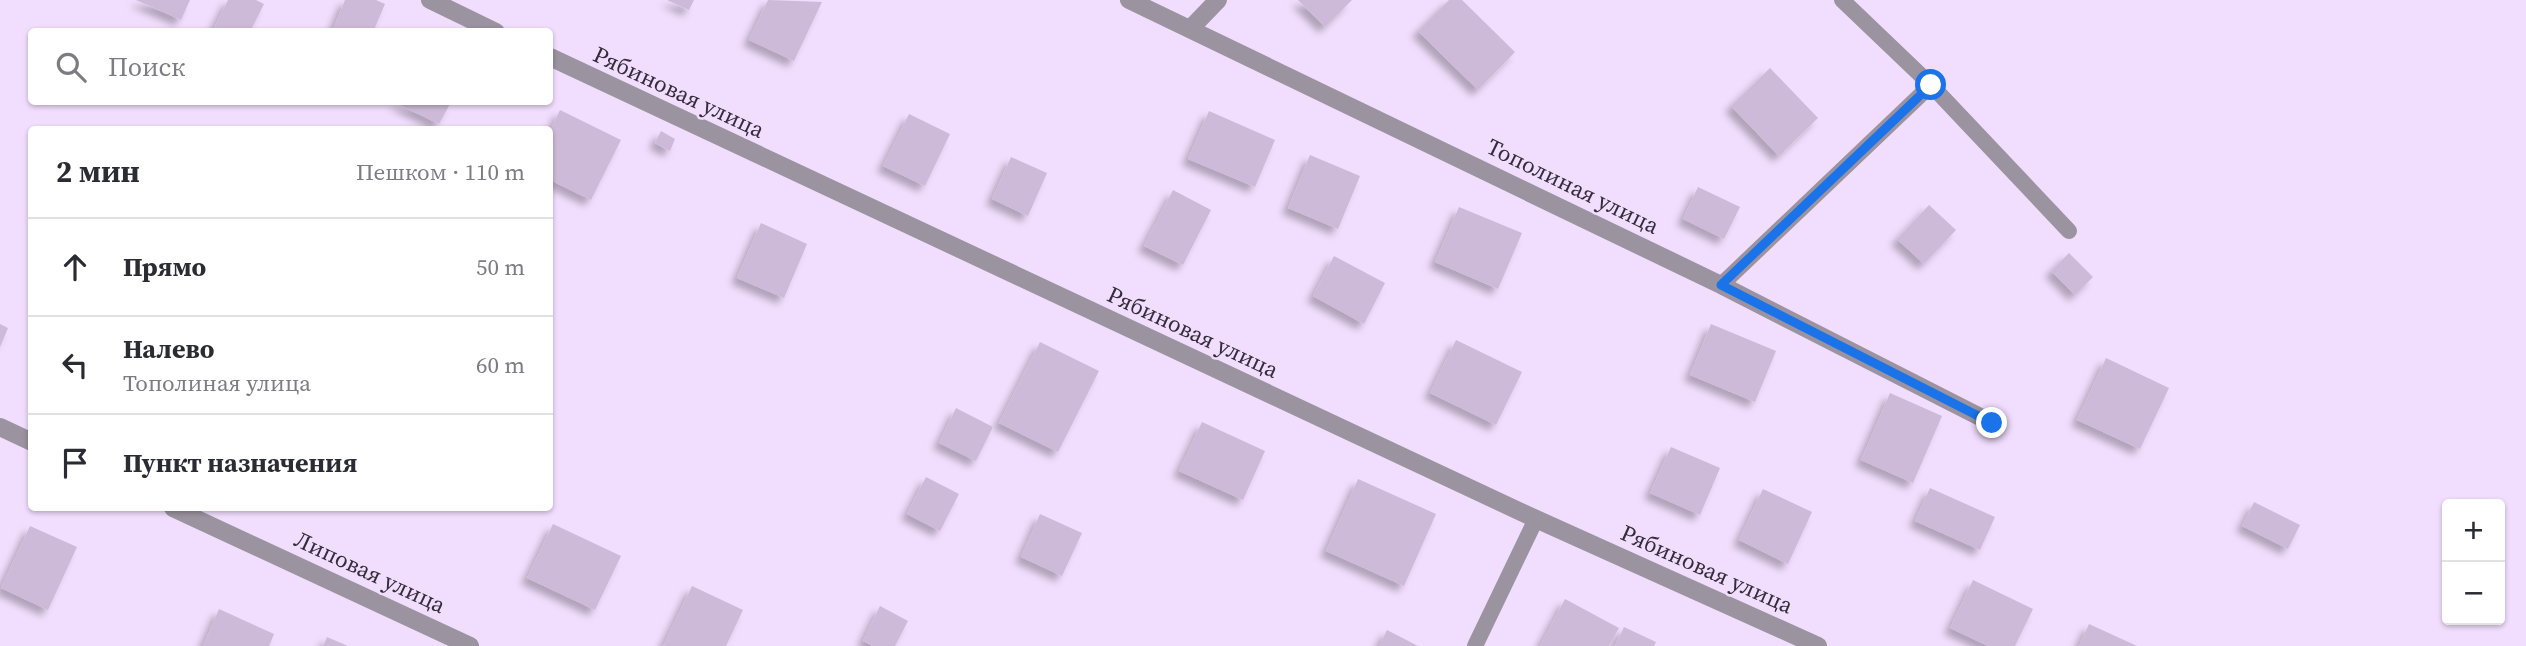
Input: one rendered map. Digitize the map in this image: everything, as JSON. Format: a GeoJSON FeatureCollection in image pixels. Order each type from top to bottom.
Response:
{"type":"FeatureCollection","features":[{"type":"Feature","properties":{"kind":"street"},"geometry":{"type":"LineString","coordinates":[[430,0],[488,28]]}},
{"type":"Feature","properties":{"kind":"street","name":"Тополиная улица"},"geometry":{"type":"LineString","coordinates":[[1129,0],[1721,285],[1992,423]]}},
{"type":"Feature","properties":{"kind":"street"},"geometry":{"type":"LineString","coordinates":[[1191,28],[1218,0]]}},
{"type":"Feature","properties":{"kind":"street","name":"Рябиновая улица"},"geometry":{"type":"LineString","coordinates":[[553,58],[1536,519],[1818,646]]}},
{"type":"Feature","properties":{"kind":"street"},"geometry":{"type":"LineString","coordinates":[[0,427],[28,440]]}},
{"type":"Feature","properties":{"kind":"street","name":"Липовая улица"},"geometry":{"type":"LineString","coordinates":[[179,511],[470,646]]}},
{"type":"Feature","properties":{"kind":"lane"},"geometry":{"type":"LineString","coordinates":[[1842,0],[1931,85],[2069,231]]}},
{"type":"Feature","properties":{"kind":"lane"},"geometry":{"type":"LineString","coordinates":[[1721,285],[1931,85]]}},
{"type":"Feature","properties":{"kind":"lane"},"geometry":{"type":"LineString","coordinates":[[1475,646],[1536,519]]}},
{"type":"Feature","properties":{"kind":"building"},"geometry":{"type":"Polygon","coordinates":[[[136,0],[190,0],[181,20],[136,0]]]}},
{"type":"Feature","properties":{"kind":"building"},"geometry":{"type":"Polygon","coordinates":[[[228,0],[256,0],[264,4],[252,28],[214,28],[228,0]]]}},
{"type":"Feature","properties":{"kind":"building"},"geometry":{"type":"Polygon","coordinates":[[[345,0],[376,0],[385,4],[375,28],[334,28],[345,0]]]}},
{"type":"Feature","properties":{"kind":"building"},"geometry":{"type":"Polygon","coordinates":[[[667,0],[694,0],[689,10],[667,0]]]}},
{"type":"Feature","properties":{"kind":"building"},"geometry":{"type":"Polygon","coordinates":[[[768,0],[822,2],[794,61],[749,40],[768,0]]]}},
{"type":"Feature","properties":{"kind":"building"},"geometry":{"type":"Polygon","coordinates":[[[1298,0],[1352,0],[1325,27],[1298,0]]]}},
{"type":"Feature","properties":{"kind":"building"},"geometry":{"type":"Polygon","coordinates":[[[1449,0],[1462,0],[1515,52],[1478,90],[1418,31],[1449,0]]]}},
{"type":"Feature","properties":{"kind":"building"},"geometry":{"type":"Polygon","coordinates":[[[1770,68],[1818,118],[1779,156],[1731,106],[1770,68]]]}},
{"type":"Feature","properties":{"kind":"building"},"geometry":{"type":"Polygon","coordinates":[[[400,105],[449,105],[439,124],[400,105]]]}},
{"type":"Feature","properties":{"kind":"building"},"geometry":{"type":"Polygon","coordinates":[[[560,110],[621,140],[591,200],[553,181],[552,126],[560,110]]]}},
{"type":"Feature","properties":{"kind":"building"},"geometry":{"type":"Polygon","coordinates":[[[1209,111],[1275,140],[1255,187],[1188,159],[1209,111]]]}},
{"type":"Feature","properties":{"kind":"building"},"geometry":{"type":"Polygon","coordinates":[[[909,114],[950,134],[925,186],[883,166],[909,114]]]}},
{"type":"Feature","properties":{"kind":"building"},"geometry":{"type":"Polygon","coordinates":[[[661,131],[675,139],[670,151],[655,143],[661,131]]]}},
{"type":"Feature","properties":{"kind":"building"},"geometry":{"type":"Polygon","coordinates":[[[1310,155],[1360,176],[1338,229],[1288,208],[1310,155]]]}},
{"type":"Feature","properties":{"kind":"building"},"geometry":{"type":"Polygon","coordinates":[[[1011,157],[1047,173],[1028,216],[992,199],[1011,157]]]}},
{"type":"Feature","properties":{"kind":"building"},"geometry":{"type":"Polygon","coordinates":[[[1698,187],[1740,207],[1724,239],[1683,219],[1698,187]]]}},
{"type":"Feature","properties":{"kind":"building"},"geometry":{"type":"Polygon","coordinates":[[[1173,190],[1211,210],[1183,265],[1144,246],[1173,190]]]}},
{"type":"Feature","properties":{"kind":"building"},"geometry":{"type":"Polygon","coordinates":[[[1929,205],[1956,230],[1924,264],[1897,239],[1929,205]]]}},
{"type":"Feature","properties":{"kind":"building"},"geometry":{"type":"Polygon","coordinates":[[[1459,207],[1522,233],[1498,289],[1435,262],[1459,207]]]}},
{"type":"Feature","properties":{"kind":"building"},"geometry":{"type":"Polygon","coordinates":[[[761,223],[807,244],[784,298],[737,278],[761,223]]]}},
{"type":"Feature","properties":{"kind":"building"},"geometry":{"type":"Polygon","coordinates":[[[2069,253],[2093,277],[2075,295],[2051,271],[2069,253]]]}},
{"type":"Feature","properties":{"kind":"building"},"geometry":{"type":"Polygon","coordinates":[[[1334,256],[1385,283],[1364,324],[1313,296],[1334,256]]]}},
{"type":"Feature","properties":{"kind":"building"},"geometry":{"type":"Polygon","coordinates":[[[0,324],[8,328],[0,347],[0,324]]]}},
{"type":"Feature","properties":{"kind":"building"},"geometry":{"type":"Polygon","coordinates":[[[1711,324],[1776,351],[1755,402],[1690,375],[1711,324]]]}},
{"type":"Feature","properties":{"kind":"building"},"geometry":{"type":"Polygon","coordinates":[[[1456,340],[1522,372],[1496,425],[1430,393],[1456,340]]]}},
{"type":"Feature","properties":{"kind":"building"},"geometry":{"type":"Polygon","coordinates":[[[1040,342],[1099,371],[1058,452],[999,423],[1040,342]]]}},
{"type":"Feature","properties":{"kind":"building"},"geometry":{"type":"Polygon","coordinates":[[[2106,358],[2169,388],[2140,449],[2077,420],[2106,358]]]}},
{"type":"Feature","properties":{"kind":"building"},"geometry":{"type":"Polygon","coordinates":[[[1890,393],[1942,416],[1913,483],[1861,460],[1890,393]]]}},
{"type":"Feature","properties":{"kind":"building"},"geometry":{"type":"Polygon","coordinates":[[[956,408],[993,427],[976,461],[939,443],[956,408]]]}},
{"type":"Feature","properties":{"kind":"building"},"geometry":{"type":"Polygon","coordinates":[[[1202,422],[1265,451],[1243,500],[1179,471],[1202,422]]]}},
{"type":"Feature","properties":{"kind":"building"},"geometry":{"type":"Polygon","coordinates":[[[1671,447],[1720,468],[1700,515],[1650,493],[1671,447]]]}},
{"type":"Feature","properties":{"kind":"building"},"geometry":{"type":"Polygon","coordinates":[[[926,477],[959,494],[940,531],[907,514],[926,477]]]}},
{"type":"Feature","properties":{"kind":"building"},"geometry":{"type":"Polygon","coordinates":[[[1358,479],[1436,514],[1404,586],[1326,551],[1358,479]]]}},
{"type":"Feature","properties":{"kind":"building"},"geometry":{"type":"Polygon","coordinates":[[[1930,488],[1995,517],[1980,550],[1915,521],[1930,488]]]}},
{"type":"Feature","properties":{"kind":"building"},"geometry":{"type":"Polygon","coordinates":[[[1763,489],[1812,512],[1788,564],[1739,540],[1763,489]]]}},
{"type":"Feature","properties":{"kind":"building"},"geometry":{"type":"Polygon","coordinates":[[[2254,502],[2300,525],[2288,549],[2242,526],[2254,502]]]}},
{"type":"Feature","properties":{"kind":"building"},"geometry":{"type":"Polygon","coordinates":[[[1040,514],[1082,533],[1062,576],[1021,557],[1040,514]]]}},
{"type":"Feature","properties":{"kind":"building"},"geometry":{"type":"Polygon","coordinates":[[[553,524],[621,556],[595,610],[527,578],[553,524]]]}},
{"type":"Feature","properties":{"kind":"building"},"geometry":{"type":"Polygon","coordinates":[[[30,526],[77,547],[48,610],[1,588],[30,526]]]}},
{"type":"Feature","properties":{"kind":"building"},"geometry":{"type":"Polygon","coordinates":[[[1973,580],[2033,609],[2015,646],[1988,646],[1950,628],[1973,580]]]}},
{"type":"Feature","properties":{"kind":"building"},"geometry":{"type":"Polygon","coordinates":[[[692,586],[743,610],[726,646],[663,646],[692,586]]]}},
{"type":"Feature","properties":{"kind":"building"},"geometry":{"type":"Polygon","coordinates":[[[1565,599],[1619,628],[1609,646],[1540,646],[1565,599]]]}},
{"type":"Feature","properties":{"kind":"building"},"geometry":{"type":"Polygon","coordinates":[[[880,606],[908,621],[895,646],[873,646],[863,641],[880,606]]]}},
{"type":"Feature","properties":{"kind":"building"},"geometry":{"type":"Polygon","coordinates":[[[219,609],[274,634],[269,646],[203,646],[219,609]]]}},
{"type":"Feature","properties":{"kind":"building"},"geometry":{"type":"Polygon","coordinates":[[[2089,624],[2137,646],[2079,646],[2089,624]]]}},
{"type":"Feature","properties":{"kind":"building"},"geometry":{"type":"Polygon","coordinates":[[[1624,627],[1656,642],[1654,646],[1615,646],[1624,627]]]}},
{"type":"Feature","properties":{"kind":"building"},"geometry":{"type":"Polygon","coordinates":[[[1387,630],[1418,646],[1379,646],[1387,630]]]}},
{"type":"Feature","properties":{"kind":"building"},"geometry":{"type":"Polygon","coordinates":[[[327,637],[348,646],[323,646],[327,637]]]}},
{"type":"Feature","properties":{"kind":"route"},"geometry":{"type":"LineString","coordinates":[[1931,85],[1721,285],[1992,423]]}}]}
